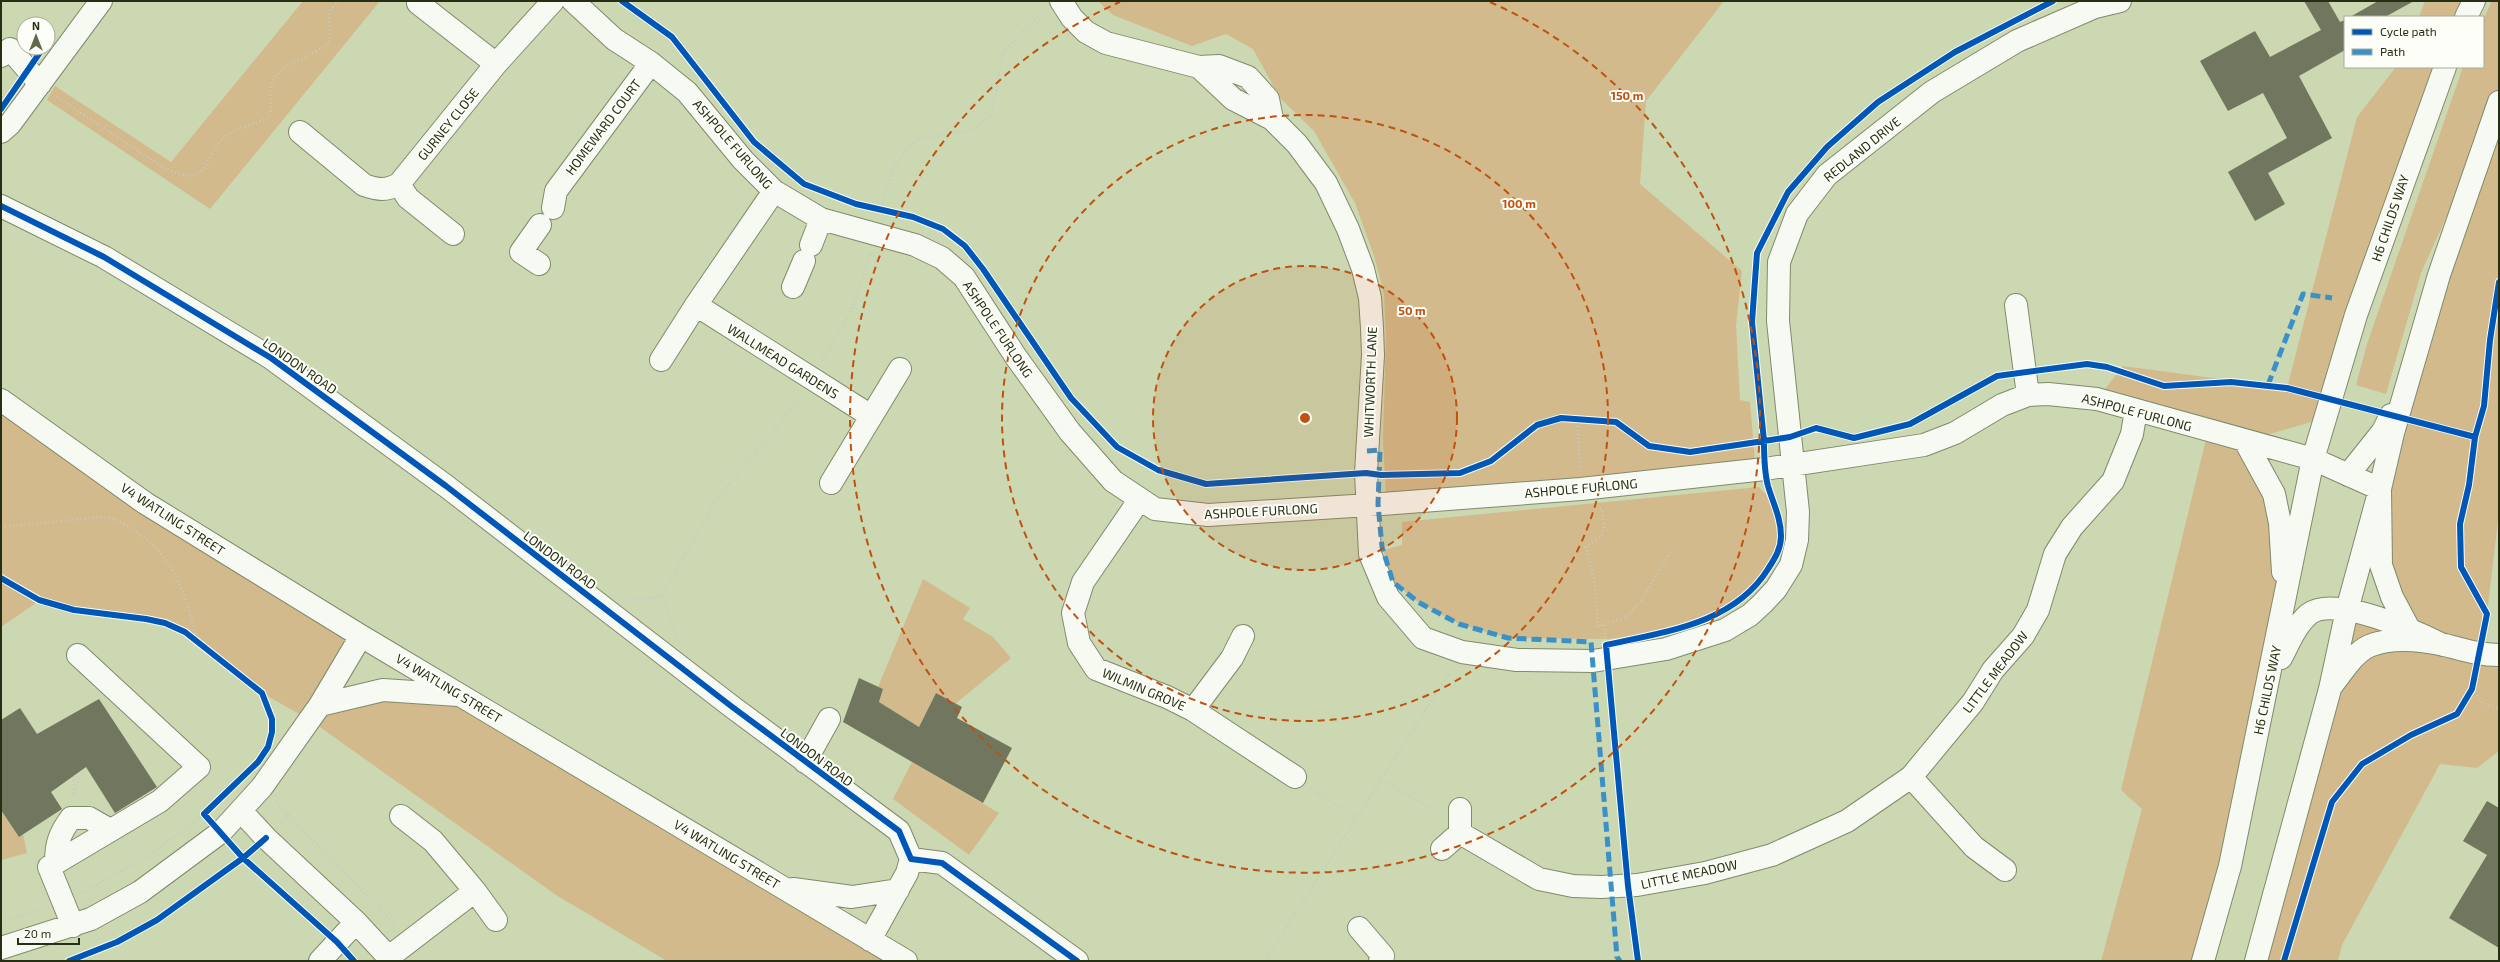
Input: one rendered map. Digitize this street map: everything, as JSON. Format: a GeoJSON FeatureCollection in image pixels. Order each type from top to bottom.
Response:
{"type":"FeatureCollection","features":[{"type":"Feature","properties":{"kind":"street","name":"GURNEY CLOSE"},"geometry":{"type":"LineString","coordinates":[[399,184],[496,64],[553,1]]}},
{"type":"Feature","properties":{"kind":"street","name":"ASHPOLE FURLONG"},"geometry":{"type":"LineString","coordinates":[[573,1],[614,39],[651,63],[687,92],[743,160],[774,191],[821,219],[915,245],[942,258],[964,277],[1016,357],[1070,432],[1113,481],[1155,509],[1208,515],[1369,505],[1582,489],[1793,466],[1924,445],[1955,433],[2002,405],[2028,395],[2072,395],[2097,399],[2313,459],[2380,489]]}},
{"type":"Feature","properties":{"kind":"street","name":"REDLAND DRIVE"},"geometry":{"type":"LineString","coordinates":[[1793,466],[1778,321],[1779,262],[1797,214],[1827,175],[1932,92],[2017,41],[2095,7],[2120,1]]}},
{"type":"Feature","properties":{"kind":"street"},"geometry":{"type":"LineString","coordinates":[[2466,16],[2474,1]]}},
{"type":"Feature","properties":{"kind":"street"},"geometry":{"type":"LineString","coordinates":[[418,3],[496,64]]}},
{"type":"Feature","properties":{"kind":"street"},"geometry":{"type":"LineString","coordinates":[[1,132],[10,124],[39,86],[92,4]]}},
{"type":"Feature","properties":{"kind":"street","name":"WHITWORTH LANE"},"geometry":{"type":"LineString","coordinates":[[1055,4],[1086,32],[1106,42],[1200,67],[1219,66],[1248,77],[1268,99],[1272,119],[1298,144],[1326,183],[1348,229],[1363,269],[1370,298],[1373,355],[1366,473],[1369,505]]}},
{"type":"Feature","properties":{"kind":"street"},"geometry":{"type":"LineString","coordinates":[[1,56],[10,49],[39,86]]}},
{"type":"Feature","properties":{"kind":"street","name":"HOMEWARD COURT"},"geometry":{"type":"LineString","coordinates":[[539,264],[521,252],[651,63]]}},
{"type":"Feature","properties":{"kind":"street","name":"H6 CHILDS WAY"},"geometry":{"type":"LineString","coordinates":[[2203,961],[2230,866],[2285,603],[2313,459],[2363,293],[2445,68]]}},
{"type":"Feature","properties":{"kind":"street"},"geometry":{"type":"LineString","coordinates":[[2256,961],[2330,689],[2347,610],[2380,489],[2388,432],[2409,378],[2439,275],[2499,102]]}},
{"type":"Feature","properties":{"kind":"street"},"geometry":{"type":"LineString","coordinates":[[300,132],[364,184],[377,189],[388,190],[399,184],[408,198],[453,234]]}},
{"type":"Feature","properties":{"kind":"street"},"geometry":{"type":"LineString","coordinates":[[661,360],[696,305],[774,191]]}},
{"type":"Feature","properties":{"kind":"street","name":"LONDON ROAD"},"geometry":{"type":"LineString","coordinates":[[1,206],[104,257],[272,358],[446,486],[805,762],[899,831],[911,859]]}},
{"type":"Feature","properties":{"kind":"street"},"geometry":{"type":"LineString","coordinates":[[793,287],[821,219]]}},
{"type":"Feature","properties":{"kind":"street","name":"WALLMEAD GARDENS"},"geometry":{"type":"LineString","coordinates":[[696,305],[871,416]]}},
{"type":"Feature","properties":{"kind":"street"},"geometry":{"type":"LineString","coordinates":[[2016,305],[2028,395]]}},
{"type":"Feature","properties":{"kind":"street"},"geometry":{"type":"LineString","coordinates":[[831,483],[900,369]]}},
{"type":"Feature","properties":{"kind":"street","name":"V4 WATLING STREET"},"geometry":{"type":"LineString","coordinates":[[1,400],[145,503],[361,636],[906,961]]}},
{"type":"Feature","properties":{"kind":"street","name":"LITTLE MEADOW"},"geometry":{"type":"LineString","coordinates":[[1460,822],[1540,879],[1573,886],[1637,885],[1705,873],[1772,855],[1847,821],[1911,778],[1973,702],[1993,670],[2023,636],[2038,610],[2055,554],[2072,527],[2113,481],[2132,434],[2136,410]]}},
{"type":"Feature","properties":{"kind":"street"},"geometry":{"type":"LineString","coordinates":[[2348,475],[2388,432]]}},
{"type":"Feature","properties":{"kind":"street"},"geometry":{"type":"LineString","coordinates":[[2245,441],[2274,494],[2280,523],[2285,603]]}},
{"type":"Feature","properties":{"kind":"street"},"geometry":{"type":"LineString","coordinates":[[1369,505],[1370,554],[1388,597],[1423,638],[1462,652],[1517,660],[1606,652],[1666,649],[1725,630],[1750,615],[1776,589],[1791,565],[1798,540],[1798,512],[1793,466]]}},
{"type":"Feature","properties":{"kind":"street"},"geometry":{"type":"LineString","coordinates":[[2380,489],[2381,565],[2392,597],[2408,627]]}},
{"type":"Feature","properties":{"kind":"street","name":"WILMIN GROVE"},"geometry":{"type":"LineString","coordinates":[[1140,499],[1083,582],[1073,613],[1079,643],[1096,668],[1167,696],[1193,710],[1295,778]]}},
{"type":"Feature","properties":{"kind":"street"},"geometry":{"type":"LineString","coordinates":[[2269,680],[2298,626],[2310,614],[2328,607],[2347,610],[2408,627],[2443,645]]}},
{"type":"Feature","properties":{"kind":"street"},"geometry":{"type":"LineString","coordinates":[[1,948],[73,926],[140,892],[220,832],[242,812],[262,787],[320,705],[361,636]]}},
{"type":"Feature","properties":{"kind":"street","name":"WILMIN GROVE"},"geometry":{"type":"LineString","coordinates":[[1193,710],[1232,658],[1243,636]]}},
{"type":"Feature","properties":{"kind":"street"},"geometry":{"type":"LineString","coordinates":[[2330,689],[2348,664],[2368,647],[2400,640],[2443,645],[2489,655]]}},
{"type":"Feature","properties":{"kind":"street"},"geometry":{"type":"LineString","coordinates":[[73,926],[49,866],[160,801],[199,767],[78,655]]}},
{"type":"Feature","properties":{"kind":"street"},"geometry":{"type":"LineString","coordinates":[[320,705],[383,690],[461,696]]}},
{"type":"Feature","properties":{"kind":"street"},"geometry":{"type":"LineString","coordinates":[[805,762],[829,719]]}},
{"type":"Feature","properties":{"kind":"street"},"geometry":{"type":"LineString","coordinates":[[1911,778],[1974,847],[2005,870]]}},
{"type":"Feature","properties":{"kind":"street"},"geometry":{"type":"LineString","coordinates":[[242,812],[266,838],[356,922],[391,959],[409,941],[475,891]]}},
{"type":"Feature","properties":{"kind":"street"},"geometry":{"type":"LineString","coordinates":[[401,816],[433,841],[475,891],[496,920]]}},
{"type":"Feature","properties":{"kind":"street"},"geometry":{"type":"LineString","coordinates":[[56,862],[56,843],[60,832],[71,818],[89,818],[110,830]]}},
{"type":"Feature","properties":{"kind":"street"},"geometry":{"type":"LineString","coordinates":[[1442,849],[1460,822]]}},
{"type":"Feature","properties":{"kind":"street"},"geometry":{"type":"LineString","coordinates":[[870,940],[907,873],[911,859],[942,863],[1077,961]]}},
{"type":"Feature","properties":{"kind":"street"},"geometry":{"type":"LineString","coordinates":[[784,887],[852,897],[898,890]]}},
{"type":"Feature","properties":{"kind":"street"},"geometry":{"type":"LineString","coordinates":[[320,961],[356,922]]}},
{"type":"Feature","properties":{"kind":"street"},"geometry":{"type":"LineString","coordinates":[[1359,928],[1384,959]]}},
{"type":"Feature","properties":{"kind":"path"},"geometry":{"type":"LineString","coordinates":[[39,86],[63,100],[164,168],[180,174],[200,173],[204,171],[214,148],[227,135],[269,117],[272,112],[270,92],[278,73],[288,65],[328,44],[330,32],[328,17],[330,10],[340,1]]}},
{"type":"Feature","properties":{"kind":"path"},"geometry":{"type":"LineString","coordinates":[[880,211],[894,166],[915,140],[972,130],[992,115],[1003,52],[1055,4]]}},
{"type":"Feature","properties":{"kind":"path"},"geometry":{"type":"LineString","coordinates":[[1572,418],[1585,419]]}},
{"type":"Feature","properties":{"kind":"path"},"geometry":{"type":"LineString","coordinates":[[661,596],[716,498]]}},
{"type":"Feature","properties":{"kind":"path"},"geometry":{"type":"LineString","coordinates":[[1,527],[101,517],[115,518],[160,550],[180,582],[198,643]]}},
{"type":"Feature","properties":{"kind":"path"},"geometry":{"type":"LineString","coordinates":[[1595,584],[1598,626],[1627,617],[1641,600],[1672,550]]}},
{"type":"Feature","properties":{"kind":"path"},"geometry":{"type":"LineString","coordinates":[[610,612],[631,599],[661,596]]}},
{"type":"Feature","properties":{"kind":"path"},"geometry":{"type":"LineString","coordinates":[[661,596],[677,634],[668,657]]}},
{"type":"Feature","properties":{"kind":"path"},"geometry":{"type":"LineString","coordinates":[[1604,625],[1606,652]]}},
{"type":"Feature","properties":{"kind":"path"},"geometry":{"type":"LineString","coordinates":[[189,636],[204,647]]}},
{"type":"Feature","properties":{"kind":"path"},"geometry":{"type":"LineString","coordinates":[[1265,961],[1462,652]]}},
{"type":"Feature","properties":{"kind":"path"},"geometry":{"type":"LineString","coordinates":[[2469,695],[2489,655]]}},
{"type":"Feature","properties":{"kind":"path"},"geometry":{"type":"LineString","coordinates":[[2472,689],[2484,704],[2499,708]]}},
{"type":"Feature","properties":{"kind":"path"},"geometry":{"type":"LineString","coordinates":[[73,798],[83,770]]}},
{"type":"Feature","properties":{"kind":"path"},"geometry":{"type":"LineString","coordinates":[[1295,778],[1356,818]]}},
{"type":"Feature","properties":{"kind":"path"},"geometry":{"type":"LineString","coordinates":[[1381,779],[1460,822]]}},
{"type":"Feature","properties":{"kind":"path"},"geometry":{"type":"LineString","coordinates":[[1,921],[17,918],[63,902],[147,857],[204,814],[211,807]]}},
{"type":"Feature","properties":{"kind":"path"},"geometry":{"type":"LineString","coordinates":[[204,814],[220,832]]}},
{"type":"Feature","properties":{"kind":"path"},"geometry":{"type":"LineString","coordinates":[[288,815],[375,902],[409,941]]}},
{"type":"Feature","properties":{"kind":"path"},"geometry":{"type":"LineString","coordinates":[[110,945],[124,939]]}},
{"type":"Feature","properties":{"kind":"shaded area"},"geometry":{"type":"Polygon","coordinates":[[[303,1],[380,1],[210,209],[47,100],[55,86],[171,162],[303,1]]]}},
{"type":"Feature","properties":{"kind":"shaded area"},"geometry":{"type":"Polygon","coordinates":[[[1098,1],[1724,1],[1646,101],[1640,184],[1742,271],[1736,326],[1740,400],[1750,402],[1755,461],[1386,496],[1383,440],[1386,337],[1384,294],[1374,256],[1355,203],[1314,131],[1280,98],[1253,49],[1226,34],[1192,46],[1113,15],[1098,1]]]}},
{"type":"Feature","properties":{"kind":"shaded area"},"geometry":{"type":"Polygon","coordinates":[[[2425,1],[2474,1],[2466,16],[2419,16],[2425,1]]]}},
{"type":"Feature","properties":{"kind":"shaded area"},"geometry":{"type":"Polygon","coordinates":[[[2492,1],[2499,1],[2499,89],[2461,185],[2421,273],[2386,394],[2356,385],[2367,344],[2463,68],[2484,68],[2484,18],[2492,1]]]}},
{"type":"Feature","properties":{"kind":"shaded area"},"geometry":{"type":"Polygon","coordinates":[[[2395,68],[2445,68],[2325,418],[2245,441],[2274,494],[2285,603],[2203,961],[2101,961],[2142,809],[2121,790],[2208,431],[2097,399],[2123,366],[2287,388],[2357,117],[2395,68]]]}},
{"type":"Feature","properties":{"kind":"shaded area"},"geometry":{"type":"Polygon","coordinates":[[[2499,102],[2499,512],[2487,614],[2479,655],[2499,655],[2499,751],[2477,768],[2440,764],[2342,945],[2338,961],[2255,961],[2347,610],[2408,627],[2392,597],[2380,489],[2499,102]]]}},
{"type":"Feature","properties":{"kind":"shaded area"},"geometry":{"type":"Polygon","coordinates":[[[1,400],[361,636],[320,704],[461,696],[906,961],[667,961],[556,895],[310,720],[262,693],[185,632],[146,619],[74,610],[39,600],[15,586],[36,603],[1,627],[1,400]]]}},
{"type":"Feature","properties":{"kind":"shaded area"},"geometry":{"type":"Polygon","coordinates":[[[1759,487],[1774,503],[1780,544],[1772,562],[1751,593],[1716,616],[1671,631],[1609,639],[1508,638],[1476,629],[1459,624],[1418,602],[1393,582],[1383,550],[1402,545],[1402,522],[1759,487]]]}},
{"type":"Feature","properties":{"kind":"shaded area"},"geometry":{"type":"Polygon","coordinates":[[[923,579],[970,608],[963,619],[993,637],[1011,658],[955,704],[936,693],[919,727],[879,702],[883,689],[878,687],[923,579]]]}},
{"type":"Feature","properties":{"kind":"shaded area"},"geometry":{"type":"Polygon","coordinates":[[[912,762],[999,813],[969,855],[893,799],[912,762]]]}},
{"type":"Feature","properties":{"kind":"shaded area"},"geometry":{"type":"Polygon","coordinates":[[[1,810],[19,837],[23,834],[27,853],[1,860],[1,810]]]}},
{"type":"Feature","properties":{"kind":"building"},"geometry":{"type":"Polygon","coordinates":[[[2304,1],[2328,1],[2340,22],[2344,20],[2344,51],[2299,76],[2332,138],[2268,173],[2285,204],[2255,221],[2228,172],[2287,138],[2263,93],[2228,111],[2200,61],[2255,31],[2270,57],[2321,30],[2304,1]]]}},
{"type":"Feature","properties":{"kind":"building"},"geometry":{"type":"Polygon","coordinates":[[[2378,1],[2414,1],[2387,16],[2352,16],[2378,1]]]}},
{"type":"Feature","properties":{"kind":"building"},"geometry":{"type":"Polygon","coordinates":[[[859,678],[883,689],[879,702],[919,727],[936,693],[962,707],[957,718],[1012,748],[983,803],[843,722],[859,678]]]}},
{"type":"Feature","properties":{"kind":"building"},"geometry":{"type":"Polygon","coordinates":[[[99,699],[157,787],[115,813],[86,767],[51,792],[62,809],[19,837],[1,810],[1,720],[20,708],[37,734],[99,699]]]}},
{"type":"Feature","properties":{"kind":"building"},"geometry":{"type":"Polygon","coordinates":[[[2487,801],[2499,808],[2499,948],[2449,918],[2487,855],[2463,841],[2487,801]]]}},
{"type":"Feature","properties":{"kind":"marked path"},"geometry":{"type":"LineString","coordinates":[[2268,385],[2303,294],[2332,298]]}},
{"type":"Feature","properties":{"kind":"marked path"},"geometry":{"type":"LineString","coordinates":[[1367,451],[1380,450],[1378,504],[1382,547],[1393,582],[1418,602],[1459,624],[1508,638],[1591,642],[1617,957],[1620,961]]}},
{"type":"Feature","properties":{"kind":"cycle path"},"geometry":{"type":"LineString","coordinates":[[622,1],[672,37],[754,142],[804,184],[856,204],[913,217],[943,229],[965,246],[983,269],[1071,398],[1117,447],[1158,470],[1206,484],[1366,473],[1381,475],[1460,473],[1491,461],[1537,425],[1561,418],[1616,422],[1649,446],[1690,452],[1764,441],[1752,322],[1757,253],[1788,192],[1827,147],[1878,102],[1955,52],[2053,1]]}},
{"type":"Feature","properties":{"kind":"cycle path"},"geometry":{"type":"LineString","coordinates":[[1,109],[37,56]]}},
{"type":"Feature","properties":{"kind":"cycle path"},"geometry":{"type":"LineString","coordinates":[[1,206],[104,257],[271,358],[446,486],[731,706],[899,831],[911,859],[942,863],[1077,961]]}},
{"type":"Feature","properties":{"kind":"cycle path"},"geometry":{"type":"LineString","coordinates":[[2284,961],[2332,802],[2362,764],[2411,735],[2457,714],[2472,689],[2487,614],[2461,567],[2460,524],[2469,485],[2475,437],[2484,406],[2490,340],[2499,282]]}},
{"type":"Feature","properties":{"kind":"cycle path"},"geometry":{"type":"LineString","coordinates":[[1638,961],[1628,886],[1606,645],[1674,630],[1696,623],[1717,614],[1754,588],[1773,561],[1781,541],[1780,523],[1766,475],[1764,441],[1790,437],[1816,428],[1854,438],[1910,424],[1997,376],[2087,364],[2107,367],[2164,386],[2231,382],[2287,388],[2475,437]]}},
{"type":"Feature","properties":{"kind":"cycle path"},"geometry":{"type":"LineString","coordinates":[[1,578],[39,600],[74,610],[146,619],[165,623],[185,632],[262,693],[272,719],[272,732],[268,747],[258,762],[204,814],[243,858],[266,838]]}},
{"type":"Feature","properties":{"kind":"cycle path"},"geometry":{"type":"LineString","coordinates":[[69,961],[117,942],[157,920],[243,858],[337,942],[354,961]]}}]}
